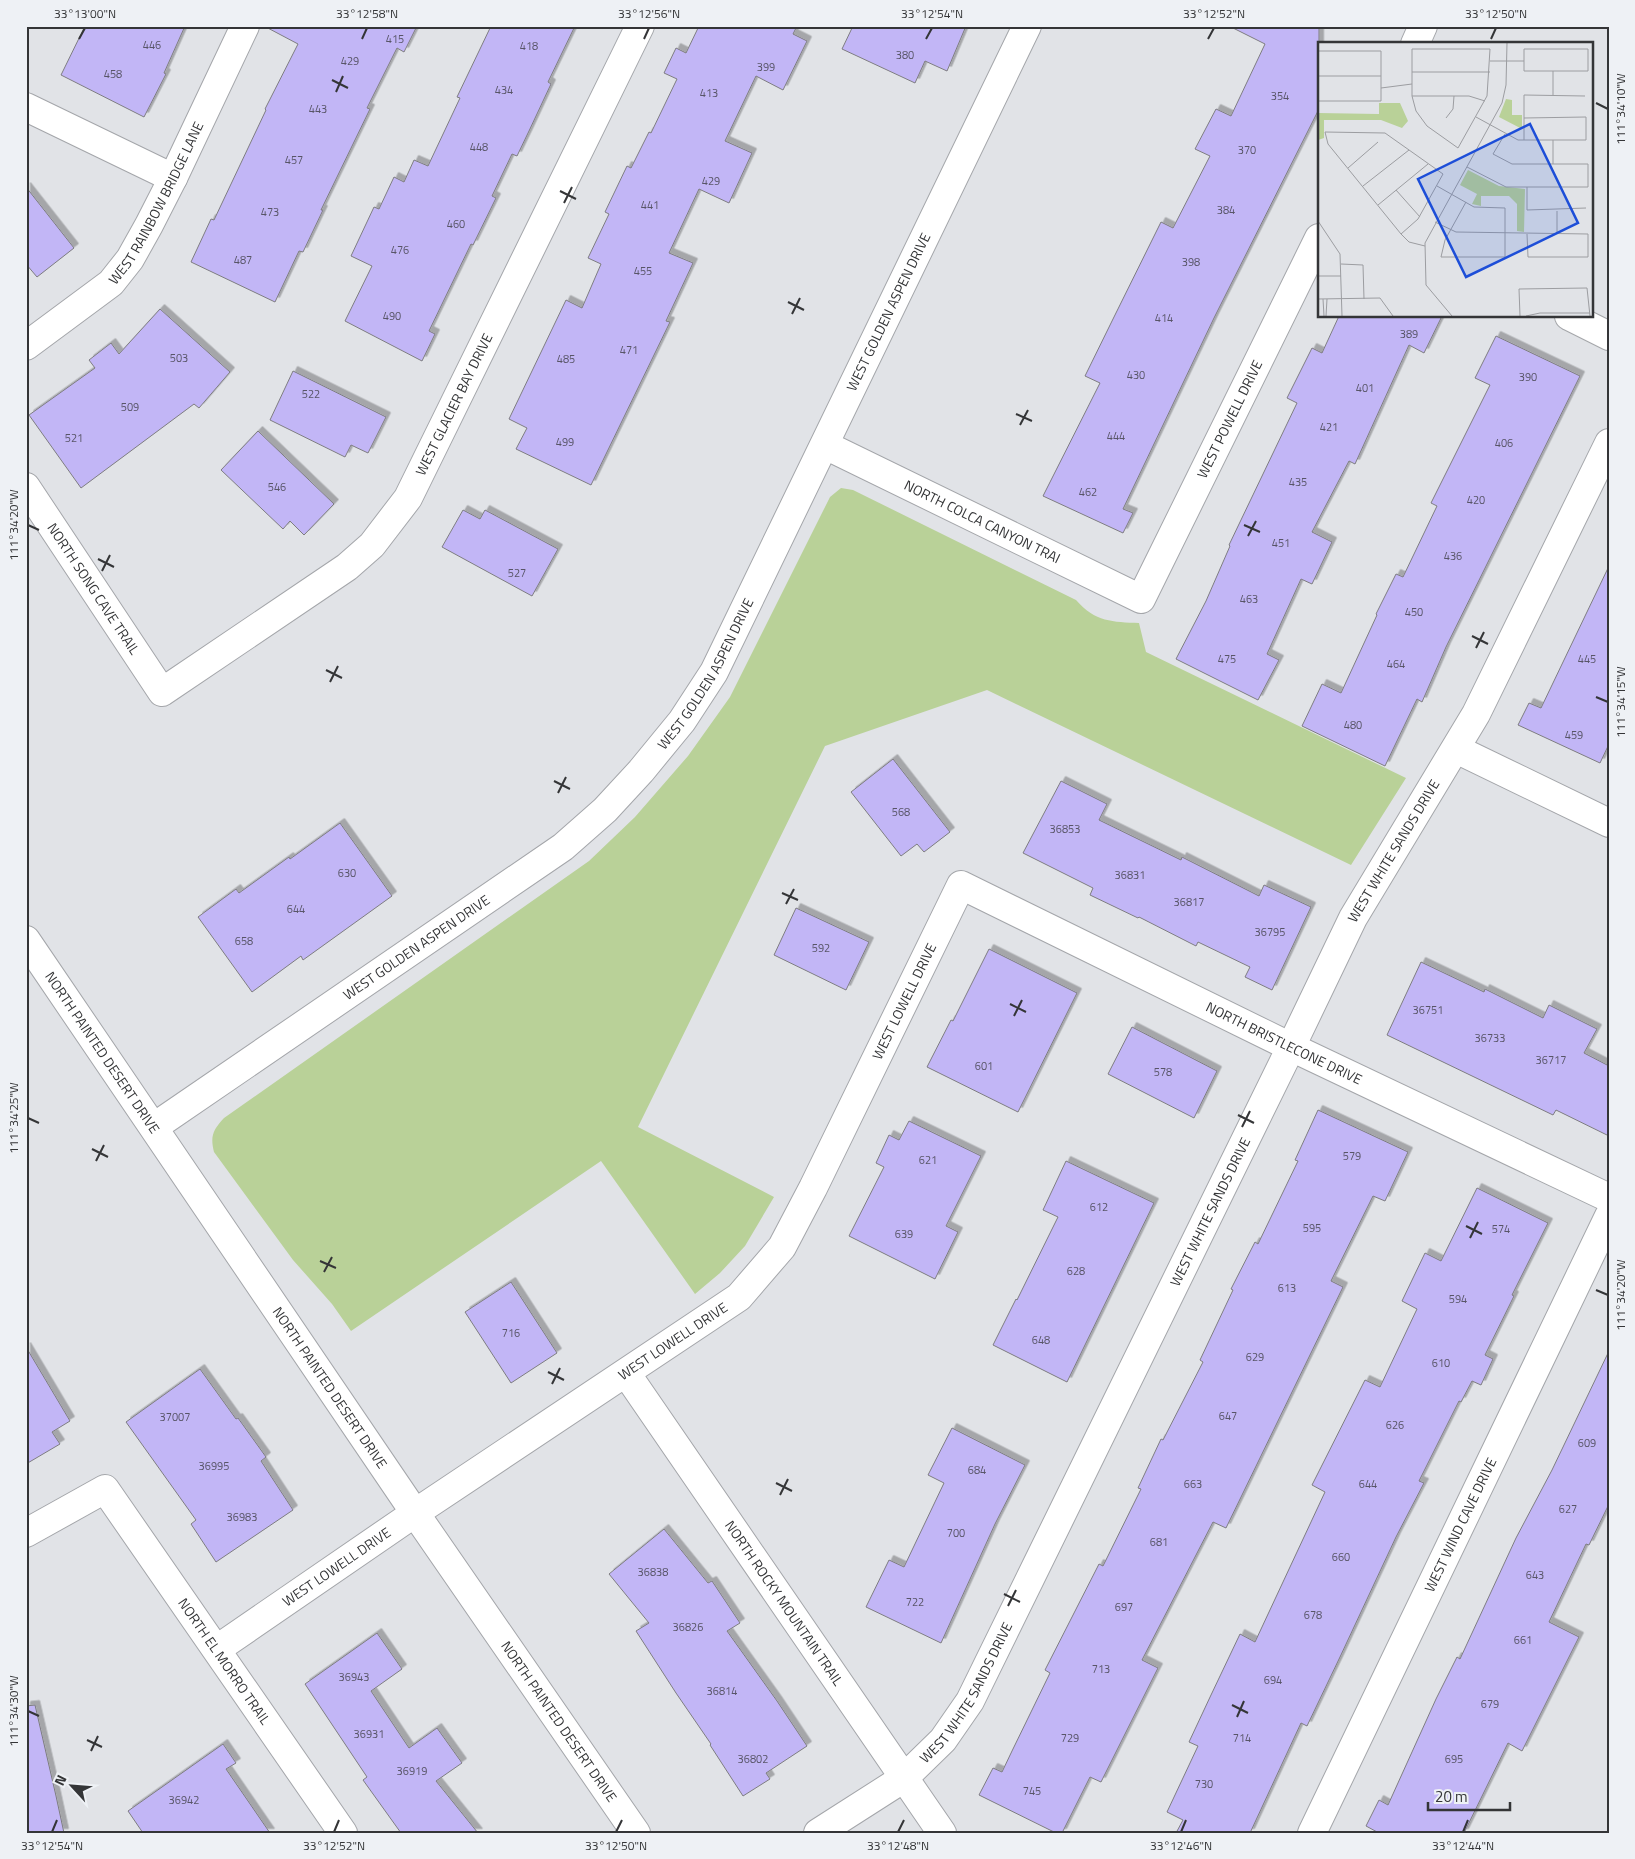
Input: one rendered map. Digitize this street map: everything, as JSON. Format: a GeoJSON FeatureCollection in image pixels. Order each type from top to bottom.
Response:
{"type":"FeatureCollection","features":[{"type":"Feature","properties":{"kind":"street","name":"WEST RAINBOW BRIDGE LANE"},"geometry":{"type":"LineString","coordinates":[[26,346],[111,283],[130,259],[173,178],[245,26]]}},
{"type":"Feature","properties":{"kind":"street","name":"WEST GLACIER BAY DRIVE"},"geometry":{"type":"LineString","coordinates":[[162,692],[347,568],[372,544],[408,498],[640,26]]}},
{"type":"Feature","properties":{"kind":"street","name":"WEST GOLDEN ASPEN DRIVE"},"geometry":{"type":"LineString","coordinates":[[154,1127],[563,847],[605,810],[641,771],[682,721],[714,672],[1027,26]]}},
{"type":"Feature","properties":{"kind":"street"},"geometry":{"type":"LineString","coordinates":[[1415,42],[1423,26]]}},
{"type":"Feature","properties":{"kind":"street"},"geometry":{"type":"LineString","coordinates":[[26,107],[173,178]]}},
{"type":"Feature","properties":{"kind":"street","name":"WEST POWELL DRIVE"},"geometry":{"type":"LineString","coordinates":[[1141,599],[1318,240]]}},
{"type":"Feature","properties":{"kind":"street"},"geometry":{"type":"LineString","coordinates":[[1573,318],[1609,336]]}},
{"type":"Feature","properties":{"kind":"street","name":"WEST WHITE SANDS DRIVE"},"geometry":{"type":"LineString","coordinates":[[818,1833],[904,1778],[943,1740],[970,1701],[1353,918],[1476,714],[1609,442]]}},
{"type":"Feature","properties":{"kind":"street","name":"NORTH COLCA CANYON TRAI"},"geometry":{"type":"LineString","coordinates":[[825,445],[1141,599]]}},
{"type":"Feature","properties":{"kind":"street","name":"NORTH SONG CAVE TRAIL"},"geometry":{"type":"LineString","coordinates":[[26,487],[162,692]]}},
{"type":"Feature","properties":{"kind":"street"},"geometry":{"type":"LineString","coordinates":[[1456,749],[1609,823]]}},
{"type":"Feature","properties":{"kind":"street","name":"NORTH BRISTLECONE DRIVE"},"geometry":{"type":"LineString","coordinates":[[961,885],[1291,1047],[1609,1198]]}},
{"type":"Feature","properties":{"kind":"street","name":"WEST LOWELL DRIVE"},"geometry":{"type":"LineString","coordinates":[[217,1649],[739,1297],[782,1247],[813,1188],[961,885]]}},
{"type":"Feature","properties":{"kind":"street","name":"NORTH PAINTED DESERT DRIVE"},"geometry":{"type":"LineString","coordinates":[[26,940],[415,1514],[636,1833]]}},
{"type":"Feature","properties":{"kind":"street","name":"WEST WIND CAVE DRIVE"},"geometry":{"type":"LineString","coordinates":[[1312,1833],[1609,1216]]}},
{"type":"Feature","properties":{"kind":"street","name":"NORTH ROCKY MOUNTAIN TRAIL"},"geometry":{"type":"LineString","coordinates":[[626,1373],[942,1833]]}},
{"type":"Feature","properties":{"kind":"street","name":"NORTH EL MORRO TRAIL"},"geometry":{"type":"LineString","coordinates":[[26,1533],[105,1489],[343,1833]]}},
{"type":"Feature","properties":{"kind":"green space"},"geometry":{"type":"Polygon","coordinates":[[[841,488],[853,490],[1076,600],[1097,617],[1113,621],[1139,623],[1146,652],[1406,778],[1351,865],[987,690],[825,746],[638,1127],[774,1197],[745,1246],[720,1273],[695,1294],[601,1161],[351,1331],[332,1304],[293,1260],[214,1152],[212,1142],[217,1126],[224,1118],[589,861],[635,817],[688,756],[730,697],[830,497],[841,488]]]}},
{"type":"Feature","properties":{"kind":"building"},"geometry":{"type":"Polygon","coordinates":[[[85,26],[185,26],[164,73],[166,74],[144,117],[61,75],[85,26]]]}},
{"type":"Feature","properties":{"kind":"building"},"geometry":{"type":"Polygon","coordinates":[[[264,26],[417,26],[404,52],[397,48],[367,108],[370,109],[321,210],[323,210],[303,252],[299,251],[275,302],[191,262],[211,219],[214,220],[265,109],[298,44],[264,26]]]}},
{"type":"Feature","properties":{"kind":"building"},"geometry":{"type":"Polygon","coordinates":[[[491,26],[575,26],[548,82],[551,84],[529,131],[517,156],[512,154],[492,196],[496,198],[473,245],[471,244],[429,331],[435,334],[422,361],[345,321],[372,266],[351,256],[374,207],[379,209],[394,177],[404,182],[414,160],[428,166],[460,98],[457,97],[491,26]]]}},
{"type":"Feature","properties":{"kind":"building"},"geometry":{"type":"Polygon","coordinates":[[[699,26],[797,26],[793,34],[807,41],[783,90],[756,76],[725,141],[752,153],[729,203],[699,189],[669,253],[693,263],[666,321],[670,322],[591,485],[516,449],[527,428],[509,419],[566,300],[582,308],[601,264],[588,258],[609,214],[605,212],[627,166],[631,168],[649,132],[651,133],[677,79],[664,73],[676,48],[686,53],[699,26]]]}},
{"type":"Feature","properties":{"kind":"building"},"geometry":{"type":"Polygon","coordinates":[[[853,26],[966,26],[947,71],[925,61],[915,83],[842,49],[853,26]]]}},
{"type":"Feature","properties":{"kind":"building"},"geometry":{"type":"Polygon","coordinates":[[[1229,26],[1319,26],[1318,111],[1214,318],[1123,509],[1133,513],[1123,533],[1043,496],[1100,383],[1085,376],[1161,222],[1173,228],[1210,156],[1195,149],[1216,109],[1231,116],[1265,44],[1229,26]]]}},
{"type":"Feature","properties":{"kind":"building"},"geometry":{"type":"Polygon","coordinates":[[[26,187],[74,248],[37,277],[26,264],[26,187]]]}},
{"type":"Feature","properties":{"kind":"building"},"geometry":{"type":"Polygon","coordinates":[[[160,309],[230,372],[199,408],[194,404],[81,488],[29,415],[95,368],[89,360],[111,343],[119,354],[160,309]]]}},
{"type":"Feature","properties":{"kind":"building"},"geometry":{"type":"Polygon","coordinates":[[[1338,318],[1441,318],[1424,353],[1409,345],[1355,464],[1349,461],[1312,532],[1332,542],[1312,584],[1301,579],[1267,654],[1279,660],[1258,700],[1176,659],[1206,601],[1229,545],[1297,403],[1287,398],[1312,348],[1322,353],[1338,318]]]}},
{"type":"Feature","properties":{"kind":"building"},"geometry":{"type":"Polygon","coordinates":[[[1496,336],[1580,376],[1446,647],[1422,702],[1417,699],[1385,766],[1302,726],[1322,684],[1341,693],[1396,574],[1403,577],[1437,506],[1431,503],[1490,385],[1475,378],[1496,336]]]}},
{"type":"Feature","properties":{"kind":"building"},"geometry":{"type":"Polygon","coordinates":[[[293,371],[386,417],[368,453],[351,445],[345,457],[270,420],[293,371]]]}},
{"type":"Feature","properties":{"kind":"building"},"geometry":{"type":"Polygon","coordinates":[[[258,431],[334,504],[304,535],[290,521],[283,529],[221,470],[258,431]]]}},
{"type":"Feature","properties":{"kind":"building"},"geometry":{"type":"Polygon","coordinates":[[[463,510],[480,519],[485,510],[558,549],[532,596],[442,547],[463,510]]]}},
{"type":"Feature","properties":{"kind":"building"},"geometry":{"type":"Polygon","coordinates":[[[1609,566],[1609,744],[1600,763],[1518,725],[1529,703],[1541,708],[1609,566]]]}},
{"type":"Feature","properties":{"kind":"building"},"geometry":{"type":"Polygon","coordinates":[[[893,759],[950,832],[924,852],[917,844],[901,856],[851,792],[893,759]]]}},
{"type":"Feature","properties":{"kind":"building"},"geometry":{"type":"Polygon","coordinates":[[[1061,781],[1107,804],[1099,820],[1181,860],[1182,857],[1259,896],[1264,885],[1311,907],[1272,990],[1245,977],[1250,967],[1198,942],[1196,946],[1090,895],[1093,888],[1023,853],[1061,781]]]}},
{"type":"Feature","properties":{"kind":"building"},"geometry":{"type":"Polygon","coordinates":[[[340,823],[392,896],[303,960],[301,956],[252,992],[198,917],[236,889],[239,893],[340,823]]]}},
{"type":"Feature","properties":{"kind":"building"},"geometry":{"type":"Polygon","coordinates":[[[796,908],[869,942],[846,990],[774,955],[796,908]]]}},
{"type":"Feature","properties":{"kind":"building"},"geometry":{"type":"Polygon","coordinates":[[[989,949],[1077,993],[1018,1112],[927,1067],[951,1020],[953,1021],[989,949]]]}},
{"type":"Feature","properties":{"kind":"building"},"geometry":{"type":"Polygon","coordinates":[[[1421,962],[1484,992],[1485,989],[1543,1018],[1549,1005],[1597,1029],[1584,1053],[1609,1066],[1609,1136],[1556,1110],[1553,1115],[1387,1035],[1421,962]]]}},
{"type":"Feature","properties":{"kind":"building"},"geometry":{"type":"Polygon","coordinates":[[[1132,1027],[1217,1071],[1194,1118],[1108,1074],[1132,1027]]]}},
{"type":"Feature","properties":{"kind":"building"},"geometry":{"type":"Polygon","coordinates":[[[1318,1110],[1408,1152],[1385,1201],[1373,1196],[1331,1281],[1343,1287],[1226,1528],[1213,1522],[1142,1660],[1158,1668],[1101,1782],[1090,1777],[1062,1833],[1056,1833],[979,1795],[993,1768],[1002,1772],[1050,1673],[1045,1670],[1099,1564],[1103,1566],[1141,1489],[1138,1488],[1161,1439],[1163,1440],[1203,1362],[1200,1360],[1233,1290],[1231,1289],[1255,1242],[1258,1244],[1298,1161],[1295,1160],[1318,1110]]]}},
{"type":"Feature","properties":{"kind":"building"},"geometry":{"type":"Polygon","coordinates":[[[909,1121],[981,1156],[946,1226],[958,1232],[935,1279],[849,1236],[884,1167],[876,1163],[889,1135],[899,1140],[909,1121]]]}},
{"type":"Feature","properties":{"kind":"building"},"geometry":{"type":"Polygon","coordinates":[[[1066,1161],[1154,1203],[1067,1382],[993,1345],[1058,1217],[1043,1210],[1066,1161]]]}},
{"type":"Feature","properties":{"kind":"building"},"geometry":{"type":"Polygon","coordinates":[[[1477,1188],[1548,1223],[1485,1355],[1493,1359],[1481,1385],[1472,1381],[1461,1402],[1459,1401],[1419,1481],[1424,1483],[1396,1537],[1307,1726],[1301,1723],[1250,1833],[1176,1833],[1183,1820],[1167,1812],[1198,1746],[1189,1742],[1240,1634],[1255,1642],[1325,1492],[1312,1485],[1365,1380],[1380,1387],[1417,1309],[1402,1301],[1425,1253],[1441,1261],[1477,1188]]]}},
{"type":"Feature","properties":{"kind":"building"},"geometry":{"type":"Polygon","coordinates":[[[511,1282],[557,1353],[511,1383],[465,1312],[511,1282]]]}},
{"type":"Feature","properties":{"kind":"building"},"geometry":{"type":"Polygon","coordinates":[[[26,1347],[70,1421],[52,1432],[60,1444],[26,1464],[26,1347]]]}},
{"type":"Feature","properties":{"kind":"building"},"geometry":{"type":"Polygon","coordinates":[[[1609,1351],[1609,1504],[1589,1545],[1586,1544],[1549,1622],[1579,1637],[1522,1751],[1508,1743],[1464,1833],[1379,1833],[1366,1826],[1379,1800],[1388,1805],[1436,1699],[1457,1657],[1460,1659],[1516,1538],[1552,1470],[1609,1351]]]}},
{"type":"Feature","properties":{"kind":"building"},"geometry":{"type":"Polygon","coordinates":[[[200,1369],[266,1457],[261,1461],[293,1510],[216,1562],[191,1524],[196,1520],[126,1422],[200,1369]]]}},
{"type":"Feature","properties":{"kind":"building"},"geometry":{"type":"Polygon","coordinates":[[[952,1428],[1025,1465],[995,1524],[941,1643],[866,1607],[889,1560],[904,1567],[944,1483],[928,1475],[952,1428]]]}},
{"type":"Feature","properties":{"kind":"building"},"geometry":{"type":"Polygon","coordinates":[[[664,1529],[708,1583],[712,1581],[740,1623],[727,1631],[807,1746],[766,1773],[770,1779],[743,1796],[636,1631],[649,1623],[609,1574],[664,1529]]]}},
{"type":"Feature","properties":{"kind":"building"},"geometry":{"type":"Polygon","coordinates":[[[377,1633],[402,1669],[371,1691],[409,1748],[437,1728],[462,1763],[436,1781],[478,1833],[401,1833],[363,1780],[367,1777],[305,1684],[377,1633]]]}},
{"type":"Feature","properties":{"kind":"building"},"geometry":{"type":"Polygon","coordinates":[[[35,1705],[64,1833],[26,1833],[26,1706],[35,1705]]]}},
{"type":"Feature","properties":{"kind":"building"},"geometry":{"type":"Polygon","coordinates":[[[223,1744],[236,1763],[226,1769],[270,1833],[143,1833],[128,1811],[223,1744]]]}}]}
